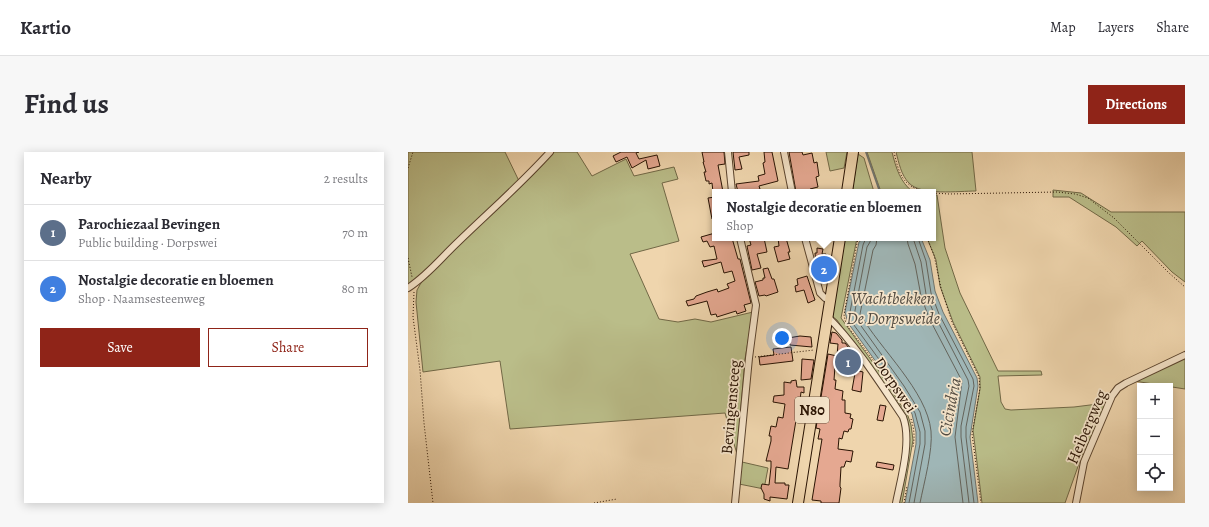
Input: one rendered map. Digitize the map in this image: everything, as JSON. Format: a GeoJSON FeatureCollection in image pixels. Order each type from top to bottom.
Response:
{"type":"FeatureCollection","features":[{"type":"Feature","properties":{"kind":"main road"},"geometry":{"type":"LineString","coordinates":[[847,189],[853,152]]}},
{"type":"Feature","properties":{"kind":"main road","name":"N80"},"geometry":{"type":"LineString","coordinates":[[798,503],[840,241]]}},
{"type":"Feature","properties":{"kind":"street"},"geometry":{"type":"LineString","coordinates":[[411,286],[527,177],[550,152]]}},
{"type":"Feature","properties":{"kind":"street"},"geometry":{"type":"LineString","coordinates":[[728,152],[732,189]]}},
{"type":"Feature","properties":{"kind":"street"},"geometry":{"type":"LineString","coordinates":[[784,152],[791,189]]}},
{"type":"Feature","properties":{"kind":"street","name":"Bevingensteeg"},"geometry":{"type":"LineString","coordinates":[[735,503],[749,358],[756,313],[756,300],[741,241]]}},
{"type":"Feature","properties":{"kind":"street"},"geometry":{"type":"LineString","coordinates":[[806,241],[820,293],[825,298],[830,300]]}},
{"type":"Feature","properties":{"kind":"street","name":"Dorpswei"},"geometry":{"type":"LineString","coordinates":[[827,316],[853,346],[903,417],[906,426],[907,438],[896,503]]}},
{"type":"Feature","properties":{"kind":"street","name":"Heibergweg"},"geometry":{"type":"LineString","coordinates":[[1076,503],[1084,462],[1112,396],[1118,388],[1126,383],[1185,355]]}},
{"type":"Feature","properties":{"kind":"path"},"geometry":{"type":"LineString","coordinates":[[408,168],[413,152]]}},
{"type":"Feature","properties":{"kind":"path"},"geometry":{"type":"LineString","coordinates":[[894,152],[901,177],[909,186],[914,189]]}},
{"type":"Feature","properties":{"kind":"path"},"geometry":{"type":"LineString","coordinates":[[936,193],[1057,192],[1075,194],[1088,198],[1114,218],[1185,287]]}},
{"type":"Feature","properties":{"kind":"path"},"geometry":{"type":"LineString","coordinates":[[857,241],[844,315],[846,324],[879,368],[896,394]]}},
{"type":"Feature","properties":{"kind":"path"},"geometry":{"type":"LineString","coordinates":[[928,241],[934,255],[941,288],[952,322],[980,377],[980,388],[972,434],[981,503]]}},
{"type":"Feature","properties":{"kind":"path"},"geometry":{"type":"LineString","coordinates":[[408,258],[433,503]]}},
{"type":"Feature","properties":{"kind":"path"},"geometry":{"type":"LineString","coordinates":[[749,358],[822,349]]}},
{"type":"Feature","properties":{"kind":"path"},"geometry":{"type":"LineString","coordinates":[[911,419],[914,433],[913,446]]}},
{"type":"Feature","properties":{"kind":"path"},"geometry":{"type":"LineString","coordinates":[[904,503],[908,482]]}},
{"type":"Feature","properties":{"kind":"path"},"geometry":{"type":"LineString","coordinates":[[594,503],[617,498]]}},
{"type":"Feature","properties":{"kind":"green space"},"geometry":{"type":"Polygon","coordinates":[[[408,152],[505,152],[519,181],[424,272],[408,285],[408,152]]]}},
{"type":"Feature","properties":{"kind":"green space"},"geometry":{"type":"Polygon","coordinates":[[[554,152],[577,152],[592,176],[626,159],[634,176],[674,167],[678,179],[662,183],[679,241],[630,254],[659,319],[678,322],[695,319],[711,322],[753,312],[745,359],[737,454],[725,413],[510,429],[500,361],[423,372],[416,302],[417,290],[421,283],[534,174],[554,152]]]}},
{"type":"Feature","properties":{"kind":"green space"},"geometry":{"type":"Polygon","coordinates":[[[826,152],[847,152],[844,168],[830,171],[826,152]]]}},
{"type":"Feature","properties":{"kind":"green space"},"geometry":{"type":"Polygon","coordinates":[[[867,152],[892,152],[897,169],[905,184],[910,189],[880,189],[867,152]]]}},
{"type":"Feature","properties":{"kind":"green space"},"geometry":{"type":"Polygon","coordinates":[[[896,152],[972,152],[976,191],[941,192],[936,192],[936,189],[920,189],[909,183],[901,169],[896,152]]]}},
{"type":"Feature","properties":{"kind":"green space"},"geometry":{"type":"Polygon","coordinates":[[[858,154],[864,158],[873,189],[852,189],[858,154]]]}},
{"type":"Feature","properties":{"kind":"green space"},"geometry":{"type":"Polygon","coordinates":[[[1053,190],[1081,193],[1111,212],[1185,212],[1185,282],[1172,272],[1142,241],[1137,246],[1116,227],[1069,197],[1053,197],[1053,190]]]}},
{"type":"Feature","properties":{"kind":"green space"},"geometry":{"type":"Polygon","coordinates":[[[937,195],[945,248],[960,293],[998,371],[1041,371],[1042,375],[998,376],[1001,402],[1005,409],[1074,407],[1106,403],[1081,458],[1065,503],[982,503],[973,430],[980,389],[980,377],[953,322],[940,286],[936,260],[928,241],[936,241],[937,195]]]}},
{"type":"Feature","properties":{"kind":"green space"},"geometry":{"type":"Polygon","coordinates":[[[844,241],[856,241],[841,318],[879,371],[908,416],[911,425],[913,440],[902,503],[898,503],[909,430],[874,372],[837,320],[832,316],[844,241]]]}},
{"type":"Feature","properties":{"kind":"green space"},"geometry":{"type":"Polygon","coordinates":[[[1185,358],[1185,389],[1173,387],[1173,383],[1147,383],[1134,381],[1185,358]]]}},
{"type":"Feature","properties":{"kind":"green space"},"geometry":{"type":"Polygon","coordinates":[[[742,462],[768,468],[764,489],[739,484],[742,462]]]}},
{"type":"Feature","properties":{"kind":"water","name":"Wachtbekken De Dorpsweide"},"geometry":{"type":"Polygon","coordinates":[[[922,241],[930,260],[935,291],[943,312],[977,378],[978,386],[970,437],[978,503],[905,503],[916,444],[916,432],[912,414],[848,323],[845,312],[859,242],[922,241]]]}},
{"type":"Feature","properties":{"kind":"building"},"geometry":{"type":"Polygon","coordinates":[[[621,152],[639,152],[636,153],[639,159],[657,155],[660,166],[648,169],[646,160],[632,168],[627,157],[616,162],[613,156],[621,152]]]}},
{"type":"Feature","properties":{"kind":"building"},"geometry":{"type":"Polygon","coordinates":[[[702,152],[724,152],[725,164],[718,165],[722,189],[713,189],[712,183],[709,184],[709,181],[706,181],[702,152]]]}},
{"type":"Feature","properties":{"kind":"building"},"geometry":{"type":"Polygon","coordinates":[[[733,152],[749,152],[749,155],[739,157],[742,169],[735,170],[733,152]]]}},
{"type":"Feature","properties":{"kind":"building"},"geometry":{"type":"Polygon","coordinates":[[[764,152],[772,152],[778,181],[759,186],[760,189],[737,189],[736,184],[759,181],[758,176],[765,174],[763,163],[765,162],[764,152]]]}},
{"type":"Feature","properties":{"kind":"building"},"geometry":{"type":"Polygon","coordinates":[[[789,152],[802,152],[803,155],[812,153],[814,163],[817,162],[819,176],[816,177],[818,187],[810,189],[795,189],[789,152]]]}},
{"type":"Feature","properties":{"kind":"building"},"geometry":{"type":"Polygon","coordinates":[[[712,197],[712,219],[708,198],[712,197]]]}},
{"type":"Feature","properties":{"kind":"building"},"geometry":{"type":"Polygon","coordinates":[[[712,234],[712,241],[733,241],[738,259],[740,259],[751,303],[744,305],[746,311],[737,314],[736,311],[717,317],[716,314],[711,315],[707,301],[688,306],[686,301],[694,299],[696,296],[707,292],[717,289],[718,292],[729,288],[727,284],[735,281],[732,271],[724,273],[721,262],[704,267],[702,261],[717,259],[714,246],[710,247],[707,241],[703,242],[701,237],[712,234]]]}},
{"type":"Feature","properties":{"kind":"building"},"geometry":{"type":"Polygon","coordinates":[[[750,241],[765,241],[767,252],[757,254],[761,268],[752,270],[747,246],[751,245],[750,241]]]}},
{"type":"Feature","properties":{"kind":"building"},"geometry":{"type":"Polygon","coordinates":[[[778,241],[787,241],[790,252],[788,252],[790,259],[778,262],[774,247],[779,246],[778,241]]]}},
{"type":"Feature","properties":{"kind":"building"},"geometry":{"type":"Polygon","coordinates":[[[817,248],[823,249],[822,254],[826,254],[825,261],[829,262],[827,278],[820,278],[819,274],[821,263],[816,263],[815,253],[817,253],[817,248]]]}},
{"type":"Feature","properties":{"kind":"building"},"geometry":{"type":"Polygon","coordinates":[[[768,268],[772,279],[774,279],[778,292],[766,296],[759,296],[755,282],[765,278],[763,269],[768,268]]]}},
{"type":"Feature","properties":{"kind":"building"},"geometry":{"type":"Polygon","coordinates":[[[807,276],[815,300],[808,303],[804,290],[796,292],[795,286],[798,285],[797,279],[807,276]]]}},
{"type":"Feature","properties":{"kind":"building"},"geometry":{"type":"Polygon","coordinates":[[[832,332],[836,333],[842,340],[842,343],[845,343],[861,363],[859,371],[863,372],[861,392],[852,390],[855,373],[846,372],[846,367],[835,366],[835,389],[843,391],[842,400],[845,400],[845,413],[851,414],[850,418],[853,419],[851,429],[849,429],[848,432],[844,431],[842,439],[839,438],[838,449],[853,451],[851,462],[846,461],[844,467],[841,467],[839,503],[821,503],[821,501],[812,500],[822,439],[818,439],[820,429],[816,428],[828,354],[837,356],[838,344],[830,343],[832,332]]]}},
{"type":"Feature","properties":{"kind":"building"},"geometry":{"type":"Polygon","coordinates":[[[800,336],[811,337],[812,347],[790,345],[788,338],[800,336]]]}},
{"type":"Feature","properties":{"kind":"building"},"geometry":{"type":"Polygon","coordinates":[[[791,347],[793,361],[760,365],[759,357],[774,355],[773,349],[791,347]]]}},
{"type":"Feature","properties":{"kind":"building"},"geometry":{"type":"Polygon","coordinates":[[[802,359],[814,360],[811,379],[801,380],[802,359]]]}},
{"type":"Feature","properties":{"kind":"building"},"geometry":{"type":"Polygon","coordinates":[[[796,380],[797,387],[804,387],[804,393],[801,392],[788,469],[776,467],[775,483],[785,483],[785,485],[789,485],[787,499],[770,497],[770,501],[764,499],[764,494],[761,488],[762,484],[769,485],[771,461],[766,461],[771,441],[771,436],[769,436],[771,426],[776,427],[778,417],[783,418],[785,404],[773,402],[774,396],[784,395],[784,382],[791,383],[791,381],[796,380]]]}},
{"type":"Feature","properties":{"kind":"building"},"geometry":{"type":"Polygon","coordinates":[[[880,405],[886,406],[883,421],[877,420],[880,405]]]}},
{"type":"Feature","properties":{"kind":"building"},"geometry":{"type":"Polygon","coordinates":[[[877,462],[894,465],[893,470],[876,467],[877,462]]]}},
{"type":"Feature","properties":{"kind":"waterway","name":"Cicindria"},"geometry":{"type":"LineString","coordinates":[[866,152],[879,189]]}},
{"type":"Feature","properties":{"kind":"place","name":"Nostalgie decoratie en bloemen"},"geometry":{"type":"Point","coordinates":[824,269]}},
{"type":"Feature","properties":{"kind":"place","name":"Parochiezaal Bevingen"},"geometry":{"type":"Point","coordinates":[848,362]}}]}
